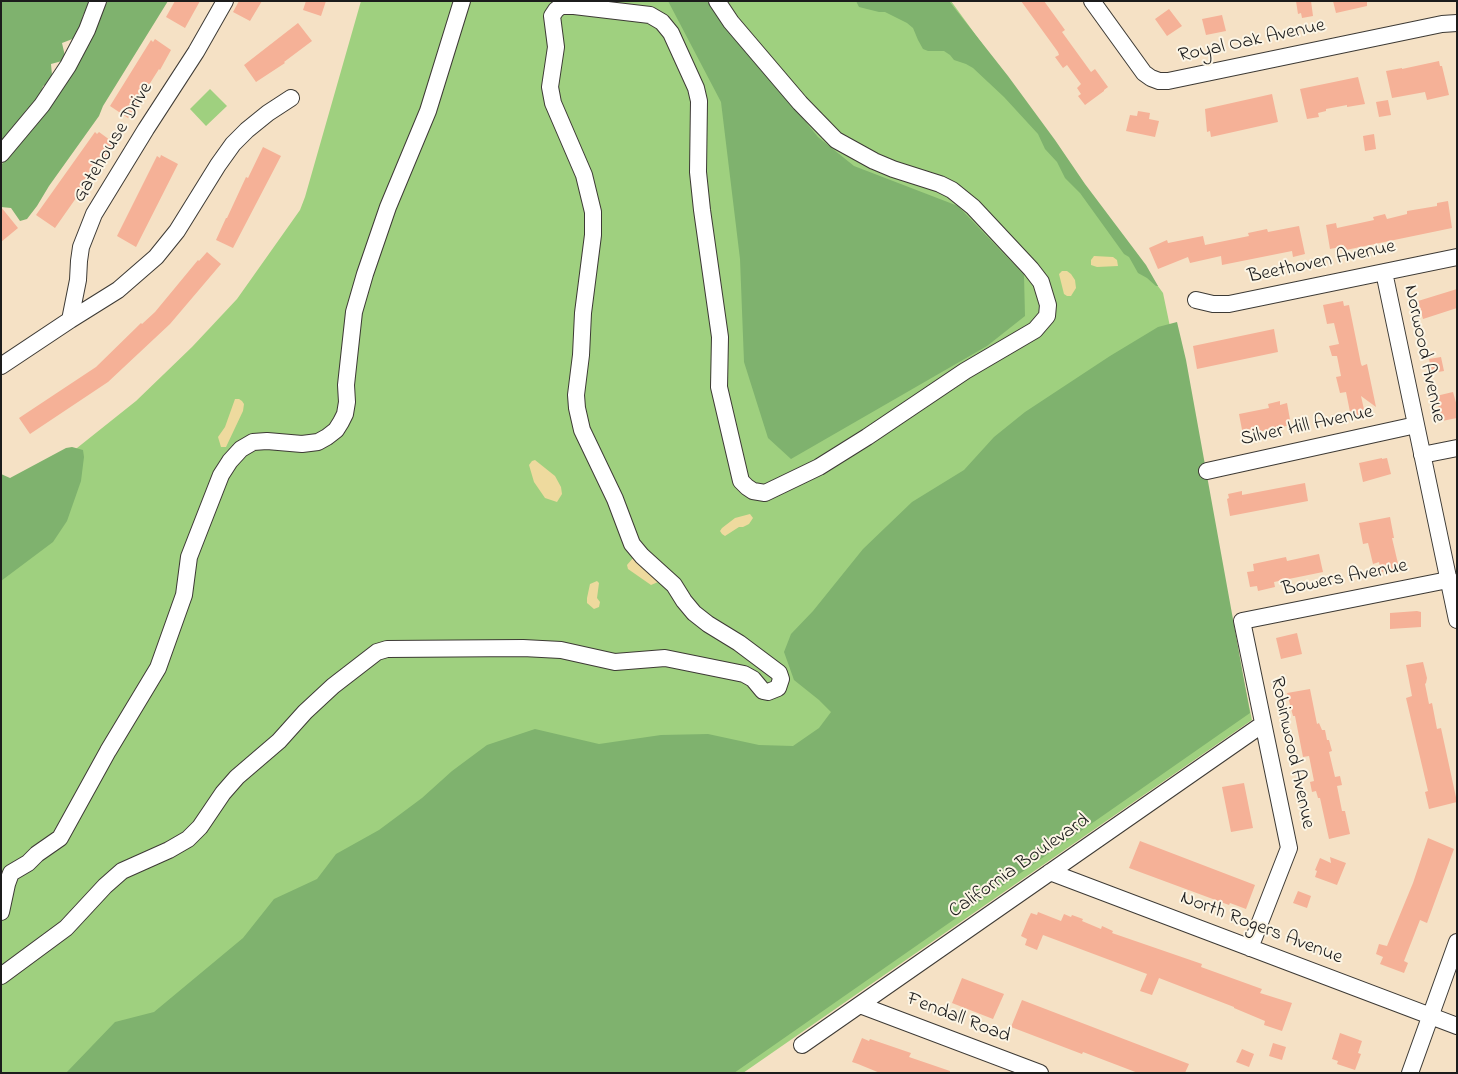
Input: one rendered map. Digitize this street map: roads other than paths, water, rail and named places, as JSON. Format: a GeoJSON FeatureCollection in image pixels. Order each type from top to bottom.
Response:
{"type":"FeatureCollection","features":[{"type":"Feature","properties":{"kind":"street"},"geometry":{"type":"LineString","coordinates":[[1,154],[42,105],[68,66],[87,30],[98,1]]}},
{"type":"Feature","properties":{"kind":"street","name":"Gatehouse Drive"},"geometry":{"type":"LineString","coordinates":[[70,320],[78,280],[81,247],[94,214],[196,52],[225,1]]}},
{"type":"Feature","properties":{"kind":"street"},"geometry":{"type":"LineString","coordinates":[[1,912],[11,873],[28,864],[37,854],[60,838],[108,751],[158,668],[184,595],[190,558],[196,539],[221,475],[230,460],[241,449],[253,442],[267,441],[302,444],[318,442],[332,434],[341,422],[345,414],[347,402],[346,385],[354,312],[388,207],[428,111],[462,1]]}},
{"type":"Feature","properties":{"kind":"street"},"geometry":{"type":"LineString","coordinates":[[1,976],[66,928],[105,886],[122,871],[170,850],[188,839],[200,827],[237,777],[279,741],[332,686],[377,652],[387,649],[523,648],[561,650],[615,662],[665,658],[744,674],[753,679],[763,691],[768,692],[778,688],[781,679],[779,673],[694,613],[674,585],[642,556],[632,544],[615,499],[582,430],[576,408],[576,395],[581,355],[583,313],[593,236],[593,212],[584,175],[553,103],[550,86],[556,47],[552,16],[556,10],[561,6],[574,6],[629,11],[650,15],[662,22],[671,33],[696,88],[699,101],[698,172],[720,336],[719,387],[741,481],[753,491],[765,493],[819,467],[867,437],[965,371],[1034,330],[1047,316],[1048,305],[1040,282],[1031,269],[973,207],[952,190],[940,184],[880,164],[836,140],[800,103],[731,22],[717,1]]}},
{"type":"Feature","properties":{"kind":"street","name":"Royal Oak Avenue"},"geometry":{"type":"LineString","coordinates":[[1092,1],[1144,73],[1159,81],[1177,79],[1442,24],[1457,23]]}},
{"type":"Feature","properties":{"kind":"street"},"geometry":{"type":"LineString","coordinates":[[1,366],[118,290],[156,257],[177,231],[218,165],[234,144],[247,130],[268,113],[291,98]]}},
{"type":"Feature","properties":{"kind":"street","name":"Beethoven Avenue"},"geometry":{"type":"LineString","coordinates":[[1196,300],[1213,304],[1230,304],[1457,256]]}},
{"type":"Feature","properties":{"kind":"street","name":"Norwood Avenue"},"geometry":{"type":"LineString","coordinates":[[1384,272],[1422,455],[1452,582],[1457,620]]}},
{"type":"Feature","properties":{"kind":"street","name":"Silver Hill Avenue"},"geometry":{"type":"LineString","coordinates":[[1207,471],[1416,425]]}},
{"type":"Feature","properties":{"kind":"street"},"geometry":{"type":"LineString","coordinates":[[1422,455],[1457,448]]}},
{"type":"Feature","properties":{"kind":"street","name":"Bowers Avenue"},"geometry":{"type":"LineString","coordinates":[[1242,622],[1452,582]]}},
{"type":"Feature","properties":{"kind":"street","name":"Robinwood Avenue"},"geometry":{"type":"LineString","coordinates":[[1242,622],[1289,848],[1250,948]]}},
{"type":"Feature","properties":{"kind":"street","name":"California Boulevard"},"geometry":{"type":"LineString","coordinates":[[802,1045],[1263,724]]}},
{"type":"Feature","properties":{"kind":"street","name":"North Rogers Avenue"},"geometry":{"type":"LineString","coordinates":[[1050,872],[1457,1026]]}},
{"type":"Feature","properties":{"kind":"street"},"geometry":{"type":"LineString","coordinates":[[1410,1073],[1457,942]]}},
{"type":"Feature","properties":{"kind":"street","name":"Fendall Road"},"geometry":{"type":"LineString","coordinates":[[860,1005],[1040,1073]]}}]}
